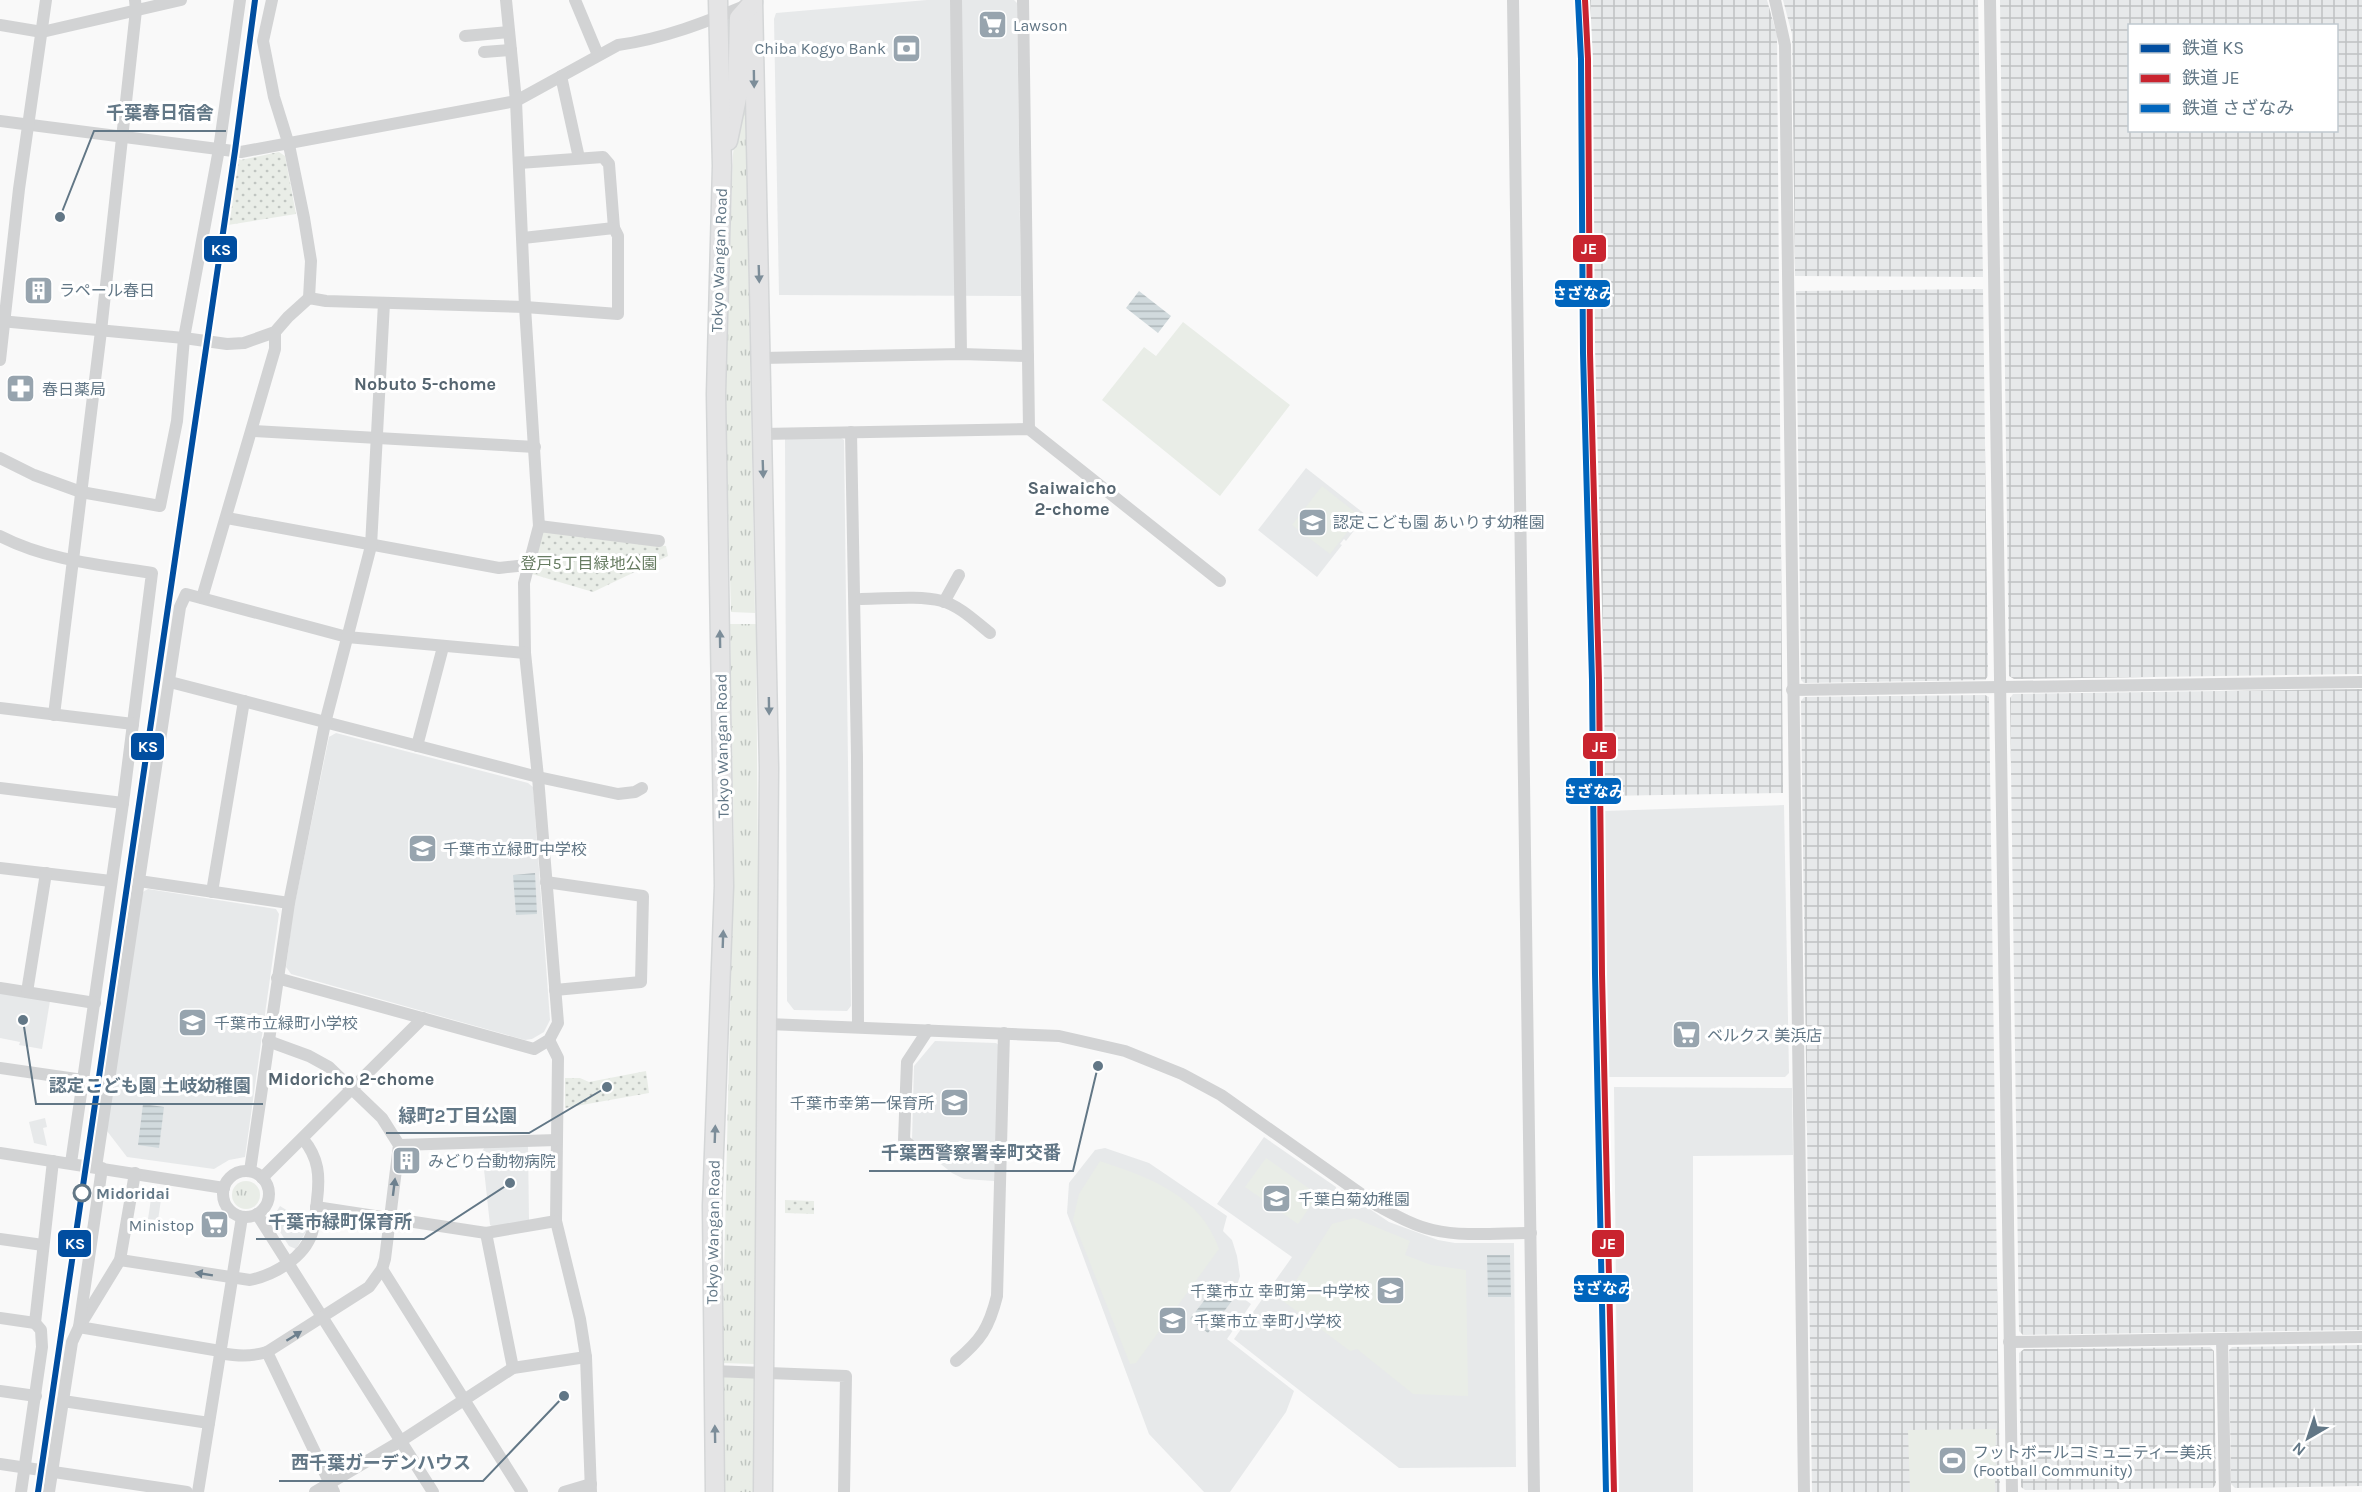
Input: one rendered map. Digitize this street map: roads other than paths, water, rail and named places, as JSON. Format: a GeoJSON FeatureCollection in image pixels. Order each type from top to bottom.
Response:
{"type":"FeatureCollection","features":[{"type":"Feature","properties":{"kind":"highway"},"geometry":{"type":"LineString","coordinates":[[717,9],[729,0]]}},
{"type":"Feature","properties":{"kind":"highway"},"geometry":{"type":"LineString","coordinates":[[722,166],[737,98],[739,18],[755,1]]}},
{"type":"Feature","properties":{"kind":"highway"},"geometry":{"type":"LineString","coordinates":[[755,1],[769,694],[763,1492]]}},
{"type":"Feature","properties":{"kind":"highway","name":"Tokyo Wangan Road"},"geometry":{"type":"LineString","coordinates":[[715,1492],[712,1206],[724,886],[716,394],[722,166],[717,9]]}},
{"type":"Feature","properties":{"kind":"street"},"geometry":{"type":"LineString","coordinates":[[0,360],[2,322],[46,0]]}},
{"type":"Feature","properties":{"kind":"street"},"geometry":{"type":"LineString","coordinates":[[0,25],[42,32],[135,5],[181,0]]}},
{"type":"Feature","properties":{"kind":"street"},"geometry":{"type":"LineString","coordinates":[[0,458],[34,475],[81,492],[160,506],[177,421],[184,338],[219,149],[240,0]]}},
{"type":"Feature","properties":{"kind":"street"},"geometry":{"type":"LineString","coordinates":[[2,322],[227,344],[244,343],[275,332],[309,298],[311,261],[289,144],[274,97],[263,41],[272,0]]}},
{"type":"Feature","properties":{"kind":"street"},"geometry":{"type":"LineString","coordinates":[[277,978],[534,1049],[549,1040],[558,1023],[538,777],[525,653],[524,583],[539,526],[525,307],[516,101],[506,0]]}},
{"type":"Feature","properties":{"kind":"street"},"geometry":{"type":"LineString","coordinates":[[575,0],[598,55]]}},
{"type":"Feature","properties":{"kind":"street"},"geometry":{"type":"LineString","coordinates":[[956,0],[961,354]]}},
{"type":"Feature","properties":{"kind":"street"},"geometry":{"type":"LineString","coordinates":[[1023,0],[1029,429]]}},
{"type":"Feature","properties":{"kind":"street"},"geometry":{"type":"LineString","coordinates":[[1513,0],[1534,1492]]}},
{"type":"Feature","properties":{"kind":"street"},"geometry":{"type":"LineString","coordinates":[[1775,0],[1785,45],[1804,1492]]}},
{"type":"Feature","properties":{"kind":"street"},"geometry":{"type":"LineString","coordinates":[[1990,0],[2012,1492]]}},
{"type":"Feature","properties":{"kind":"street"},"geometry":{"type":"LineString","coordinates":[[0,121],[241,152],[516,101],[618,45],[635,43],[717,9],[755,1]]}},
{"type":"Feature","properties":{"kind":"street"},"geometry":{"type":"LineString","coordinates":[[54,715],[101,331],[135,5]]}},
{"type":"Feature","properties":{"kind":"street"},"geometry":{"type":"LineString","coordinates":[[465,36],[509,32]]}},
{"type":"Feature","properties":{"kind":"street"},"geometry":{"type":"LineString","coordinates":[[484,52],[511,50]]}},
{"type":"Feature","properties":{"kind":"street"},"geometry":{"type":"LineString","coordinates":[[561,76],[579,158]]}},
{"type":"Feature","properties":{"kind":"street"},"geometry":{"type":"LineString","coordinates":[[309,298],[326,301],[525,307],[618,314],[618,237],[614,228],[609,164],[603,157],[519,163]]}},
{"type":"Feature","properties":{"kind":"street"},"geometry":{"type":"LineString","coordinates":[[523,238],[614,228]]}},
{"type":"Feature","properties":{"kind":"street"},"geometry":{"type":"LineString","coordinates":[[250,1171],[289,903],[325,723],[371,546],[384,303]]}},
{"type":"Feature","properties":{"kind":"street"},"geometry":{"type":"LineString","coordinates":[[202,598],[275,350],[275,332]]}},
{"type":"Feature","properties":{"kind":"street"},"geometry":{"type":"LineString","coordinates":[[761,358],[961,354],[1028,356]]}},
{"type":"Feature","properties":{"kind":"street"},"geometry":{"type":"LineString","coordinates":[[762,434],[1029,429],[1220,581]]}},
{"type":"Feature","properties":{"kind":"street"},"geometry":{"type":"LineString","coordinates":[[252,431],[535,447]]}},
{"type":"Feature","properties":{"kind":"street"},"geometry":{"type":"LineString","coordinates":[[851,432],[857,768],[858,1027]]}},
{"type":"Feature","properties":{"kind":"street"},"geometry":{"type":"LineString","coordinates":[[227,518],[499,568],[527,565]]}},
{"type":"Feature","properties":{"kind":"street"},"geometry":{"type":"LineString","coordinates":[[539,526],[659,541]]}},
{"type":"Feature","properties":{"kind":"street"},"geometry":{"type":"LineString","coordinates":[[0,536],[17,545],[73,560],[152,573],[123,803],[71,1163]]}},
{"type":"Feature","properties":{"kind":"street"},"geometry":{"type":"LineString","coordinates":[[944,602],[959,575]]}},
{"type":"Feature","properties":{"kind":"street"},"geometry":{"type":"LineString","coordinates":[[79,1327],[139,881],[180,607],[186,594],[347,637],[525,653]]}},
{"type":"Feature","properties":{"kind":"street"},"geometry":{"type":"LineString","coordinates":[[861,599],[929,599],[944,602],[966,614],[990,633]]}},
{"type":"Feature","properties":{"kind":"street"},"geometry":{"type":"LineString","coordinates":[[417,746],[443,647]]}},
{"type":"Feature","properties":{"kind":"street"},"geometry":{"type":"LineString","coordinates":[[170,682],[538,777],[618,794],[635,792],[642,788]]}},
{"type":"Feature","properties":{"kind":"street"},"geometry":{"type":"LineString","coordinates":[[1792,690],[2362,682]]}},
{"type":"Feature","properties":{"kind":"street"},"geometry":{"type":"LineString","coordinates":[[212,892],[244,701]]}},
{"type":"Feature","properties":{"kind":"street"},"geometry":{"type":"LineString","coordinates":[[0,708],[133,724]]}},
{"type":"Feature","properties":{"kind":"street"},"geometry":{"type":"LineString","coordinates":[[0,788],[123,803]]}},
{"type":"Feature","properties":{"kind":"street"},"geometry":{"type":"LineString","coordinates":[[0,868],[111,881]]}},
{"type":"Feature","properties":{"kind":"street"},"geometry":{"type":"LineString","coordinates":[[27,992],[46,873]]}},
{"type":"Feature","properties":{"kind":"street"},"geometry":{"type":"LineString","coordinates":[[139,881],[289,903]]}},
{"type":"Feature","properties":{"kind":"street"},"geometry":{"type":"LineString","coordinates":[[546,882],[643,896],[641,982],[555,990]]}},
{"type":"Feature","properties":{"kind":"street"},"geometry":{"type":"LineString","coordinates":[[0,988],[95,1003]]}},
{"type":"Feature","properties":{"kind":"street"},"geometry":{"type":"LineString","coordinates":[[262,1178],[423,1018]]}},
{"type":"Feature","properties":{"kind":"street"},"geometry":{"type":"LineString","coordinates":[[768,1024],[1059,1036],[1125,1051],[1182,1074],[1221,1095],[1378,1206],[1417,1224],[1447,1232],[1531,1233]]}},
{"type":"Feature","properties":{"kind":"street"},"geometry":{"type":"LineString","coordinates":[[910,1144],[904,1140],[907,1062],[928,1030]]}},
{"type":"Feature","properties":{"kind":"street"},"geometry":{"type":"LineString","coordinates":[[956,1360],[981,1337],[993,1312],[997,1296],[1004,1033]]}},
{"type":"Feature","properties":{"kind":"street"},"geometry":{"type":"LineString","coordinates":[[549,1040],[558,1058],[556,1221],[580,1319],[586,1357],[591,1488],[564,1492]]}},
{"type":"Feature","properties":{"kind":"street"},"geometry":{"type":"LineString","coordinates":[[79,1327],[239,1356],[267,1353],[369,1287],[382,1269],[399,1145],[382,1118],[329,1067],[309,1056],[268,1041]]}},
{"type":"Feature","properties":{"kind":"street"},"geometry":{"type":"LineString","coordinates":[[0,1068],[83,1080]]}},
{"type":"Feature","properties":{"kind":"street"},"geometry":{"type":"LineString","coordinates":[[120,1260],[250,1281],[262,1278],[288,1263],[308,1242],[312,1234],[316,1207],[319,1171],[316,1160],[303,1139]]}},
{"type":"Feature","properties":{"kind":"street"},"geometry":{"type":"LineString","coordinates":[[399,1145],[557,1140]]}},
{"type":"Feature","properties":{"kind":"street"},"geometry":{"type":"LineString","coordinates":[[0,1153],[224,1188]]}},
{"type":"Feature","properties":{"kind":"street"},"geometry":{"type":"LineString","coordinates":[[34,1323],[53,1161]]}},
{"type":"Feature","properties":{"kind":"street"},"geometry":{"type":"LineString","coordinates":[[250,1171],[262,1178],[268,1190],[267,1204],[257,1214],[242,1217],[235,1214],[225,1203],[224,1188],[231,1176],[250,1171]]}},
{"type":"Feature","properties":{"kind":"street"},"geometry":{"type":"LineString","coordinates":[[49,1492],[72,1342],[120,1260],[135,1173]]}},
{"type":"Feature","properties":{"kind":"street"},"geometry":{"type":"LineString","coordinates":[[316,1207],[486,1233],[556,1221]]}},
{"type":"Feature","properties":{"kind":"street"},"geometry":{"type":"LineString","coordinates":[[257,1214],[433,1492]]}},
{"type":"Feature","properties":{"kind":"street"},"geometry":{"type":"LineString","coordinates":[[198,1492],[242,1217]]}},
{"type":"Feature","properties":{"kind":"street"},"geometry":{"type":"LineString","coordinates":[[486,1233],[513,1368]]}},
{"type":"Feature","properties":{"kind":"street"},"geometry":{"type":"LineString","coordinates":[[0,1239],[43,1245]]}},
{"type":"Feature","properties":{"kind":"street"},"geometry":{"type":"LineString","coordinates":[[382,1269],[522,1492]]}},
{"type":"Feature","properties":{"kind":"street"},"geometry":{"type":"LineString","coordinates":[[0,1318],[34,1323],[41,1330],[42,1347],[36,1396],[21,1492]]}},
{"type":"Feature","properties":{"kind":"street"},"geometry":{"type":"LineString","coordinates":[[2009,1342],[2362,1337]]}},
{"type":"Feature","properties":{"kind":"street"},"geometry":{"type":"LineString","coordinates":[[2222,1339],[2224,1492]]}},
{"type":"Feature","properties":{"kind":"street"},"geometry":{"type":"LineString","coordinates":[[267,1353],[332,1488]]}},
{"type":"Feature","properties":{"kind":"street"},"geometry":{"type":"LineString","coordinates":[[315,1492],[332,1488],[513,1368],[586,1357]]}},
{"type":"Feature","properties":{"kind":"street"},"geometry":{"type":"LineString","coordinates":[[713,1371],[846,1376],[844,1492]]}},
{"type":"Feature","properties":{"kind":"street"},"geometry":{"type":"LineString","coordinates":[[0,1391],[36,1396]]}},
{"type":"Feature","properties":{"kind":"street"},"geometry":{"type":"LineString","coordinates":[[63,1401],[209,1423]]}},
{"type":"Feature","properties":{"kind":"street"},"geometry":{"type":"LineString","coordinates":[[0,1464],[187,1492]]}},
{"type":"Feature","properties":{"kind":"rail line","name":"KS"},"geometry":{"type":"LineString","coordinates":[[38,1492],[235,151],[255,0]]}},
{"type":"Feature","properties":{"kind":"rail line","name":"さざなみ"},"geometry":{"type":"LineString","coordinates":[[1578,0],[1581,59],[1583,353],[1592,680],[1595,974],[1606,1492]]}},
{"type":"Feature","properties":{"kind":"rail line","name":"JE"},"geometry":{"type":"LineString","coordinates":[[1585,0],[1588,59],[1590,353],[1599,680],[1602,974],[1614,1492]]}},
{"type":"Feature","properties":{"kind":"place","name":"Lawson"},"geometry":{"type":"Point","coordinates":[992,25]}},
{"type":"Feature","properties":{"kind":"place","name":"Chiba Kogyo Bank"},"geometry":{"type":"Point","coordinates":[907,48]}},
{"type":"Feature","properties":{"kind":"place","name":"千葉春日宿舎"},"geometry":{"type":"Point","coordinates":[60,217]}},
{"type":"Feature","properties":{"kind":"place","name":"ラペール春日"},"geometry":{"type":"Point","coordinates":[38,290]}},
{"type":"Feature","properties":{"kind":"place","name":"春日薬局"},"geometry":{"type":"Point","coordinates":[21,389]}},
{"type":"Feature","properties":{"kind":"place","name":"認定こども園 あいりす幼稚園"},"geometry":{"type":"Point","coordinates":[1312,522]}},
{"type":"Feature","properties":{"kind":"place","name":"千葉市立緑町中学校"},"geometry":{"type":"Point","coordinates":[422,849]}},
{"type":"Feature","properties":{"kind":"place","name":"認定こども園 土岐幼稚園"},"geometry":{"type":"Point","coordinates":[23,1020]}},
{"type":"Feature","properties":{"kind":"place","name":"千葉市立緑町小学校"},"geometry":{"type":"Point","coordinates":[193,1023]}},
{"type":"Feature","properties":{"kind":"place","name":"ベルクス 美浜店"},"geometry":{"type":"Point","coordinates":[1686,1035]}},
{"type":"Feature","properties":{"kind":"place","name":"千葉西警察署幸町交番"},"geometry":{"type":"Point","coordinates":[1098,1066]}},
{"type":"Feature","properties":{"kind":"place","name":"緑町2丁目公園"},"geometry":{"type":"Point","coordinates":[607,1087]}},
{"type":"Feature","properties":{"kind":"place","name":"千葉市幸第一保育所"},"geometry":{"type":"Point","coordinates":[955,1103]}},
{"type":"Feature","properties":{"kind":"place","name":"みどり台動物病院"},"geometry":{"type":"Point","coordinates":[407,1161]}},
{"type":"Feature","properties":{"kind":"place","name":"千葉市緑町保育所"},"geometry":{"type":"Point","coordinates":[510,1183]}},
{"type":"Feature","properties":{"kind":"place","name":"Midoridai"},"geometry":{"type":"Point","coordinates":[82,1193]}},
{"type":"Feature","properties":{"kind":"place","name":"千葉白菊幼稚園"},"geometry":{"type":"Point","coordinates":[1277,1199]}},
{"type":"Feature","properties":{"kind":"place","name":"Ministop"},"geometry":{"type":"Point","coordinates":[215,1225]}},
{"type":"Feature","properties":{"kind":"place","name":"千葉市立 幸町第一中学校"},"geometry":{"type":"Point","coordinates":[1391,1291]}},
{"type":"Feature","properties":{"kind":"place","name":"千葉市立 幸町小学校"},"geometry":{"type":"Point","coordinates":[1173,1321]}},
{"type":"Feature","properties":{"kind":"place","name":"西千葉ガーデンハウス"},"geometry":{"type":"Point","coordinates":[564,1396]}},
{"type":"Feature","properties":{"kind":"place","name":"フットボールコミュニティー美浜 (Football Community)"},"geometry":{"type":"Point","coordinates":[1952,1461]}},
{"type":"Feature","properties":{"kind":"district","name":"Nobuto 5-chome"},"geometry":{"type":"Point","coordinates":[425,384]}},
{"type":"Feature","properties":{"kind":"district","name":"Saiwaicho 2-chome"},"geometry":{"type":"Point","coordinates":[1072,498]}},
{"type":"Feature","properties":{"kind":"district","name":"Midoricho 2-chome"},"geometry":{"type":"Point","coordinates":[351,1079]}},
{"type":"Feature","properties":{"kind":"park label","name":"登戸5丁目緑地公園"},"geometry":{"type":"Point","coordinates":[589,563]}}]}
